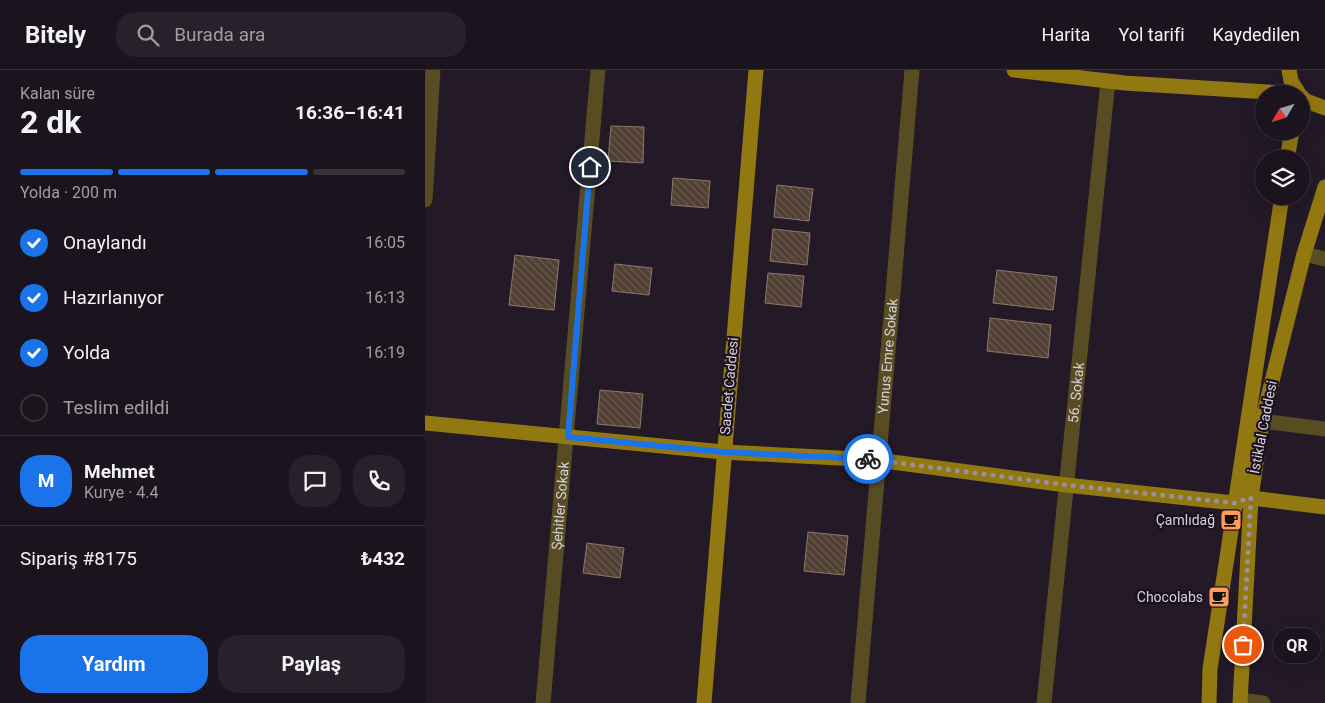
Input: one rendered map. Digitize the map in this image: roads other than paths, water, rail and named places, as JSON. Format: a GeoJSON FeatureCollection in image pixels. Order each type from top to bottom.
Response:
{"type":"FeatureCollection","features":[{"type":"Feature","properties":{"kind":"main road","name":"Saadet Caddesi"},"geometry":{"type":"LineString","coordinates":[[704,703],[723,452],[757,70]]}},
{"type":"Feature","properties":{"kind":"main road"},"geometry":{"type":"LineString","coordinates":[[1014,70],[1108,81],[1255,91]]}},
{"type":"Feature","properties":{"kind":"main road"},"geometry":{"type":"LineString","coordinates":[[1289,70],[1293,85]]}},
{"type":"Feature","properties":{"kind":"main road"},"geometry":{"type":"LineString","coordinates":[[1310,102],[1325,108]]}},
{"type":"Feature","properties":{"kind":"main road","name":"İstiklal Caddesi"},"geometry":{"type":"LineString","coordinates":[[1241,702],[1251,498],[1263,422],[1304,254],[1325,187]]}},
{"type":"Feature","properties":{"kind":"main road","name":"İstiklal Caddesi"},"geometry":{"type":"LineString","coordinates":[[1209,703],[1209,669],[1281,205]]}},
{"type":"Feature","properties":{"kind":"main road"},"geometry":{"type":"LineString","coordinates":[[425,423],[723,452],[877,460],[1067,485],[1234,503],[1251,498],[1325,507]]}},
{"type":"Feature","properties":{"kind":"street"},"geometry":{"type":"LineString","coordinates":[[425,200],[433,70]]}},
{"type":"Feature","properties":{"kind":"street","name":"Şehitler Sokak"},"geometry":{"type":"LineString","coordinates":[[543,703],[568,437],[598,70]]}},
{"type":"Feature","properties":{"kind":"street","name":"Yunus Emre Sokak"},"geometry":{"type":"LineString","coordinates":[[858,703],[877,460],[912,70]]}},
{"type":"Feature","properties":{"kind":"street","name":"56. Sokak"},"geometry":{"type":"LineString","coordinates":[[1044,703],[1108,81]]}},
{"type":"Feature","properties":{"kind":"street"},"geometry":{"type":"LineString","coordinates":[[1304,254],[1325,260]]}},
{"type":"Feature","properties":{"kind":"street"},"geometry":{"type":"LineString","coordinates":[[1263,422],[1325,428]]}},
{"type":"Feature","properties":{"kind":"street"},"geometry":{"type":"LineString","coordinates":[[1241,702],[1263,703]]}},
{"type":"Feature","properties":{"kind":"place","name":"Çamlıdağ"},"geometry":{"type":"Point","coordinates":[1231,520]}},
{"type":"Feature","properties":{"kind":"place","name":"Chocolabs"},"geometry":{"type":"Point","coordinates":[1219,597]}},
{"type":"Feature","properties":{"kind":"place","name":"QR"},"geometry":{"type":"Point","coordinates":[1243,645]}}]}
